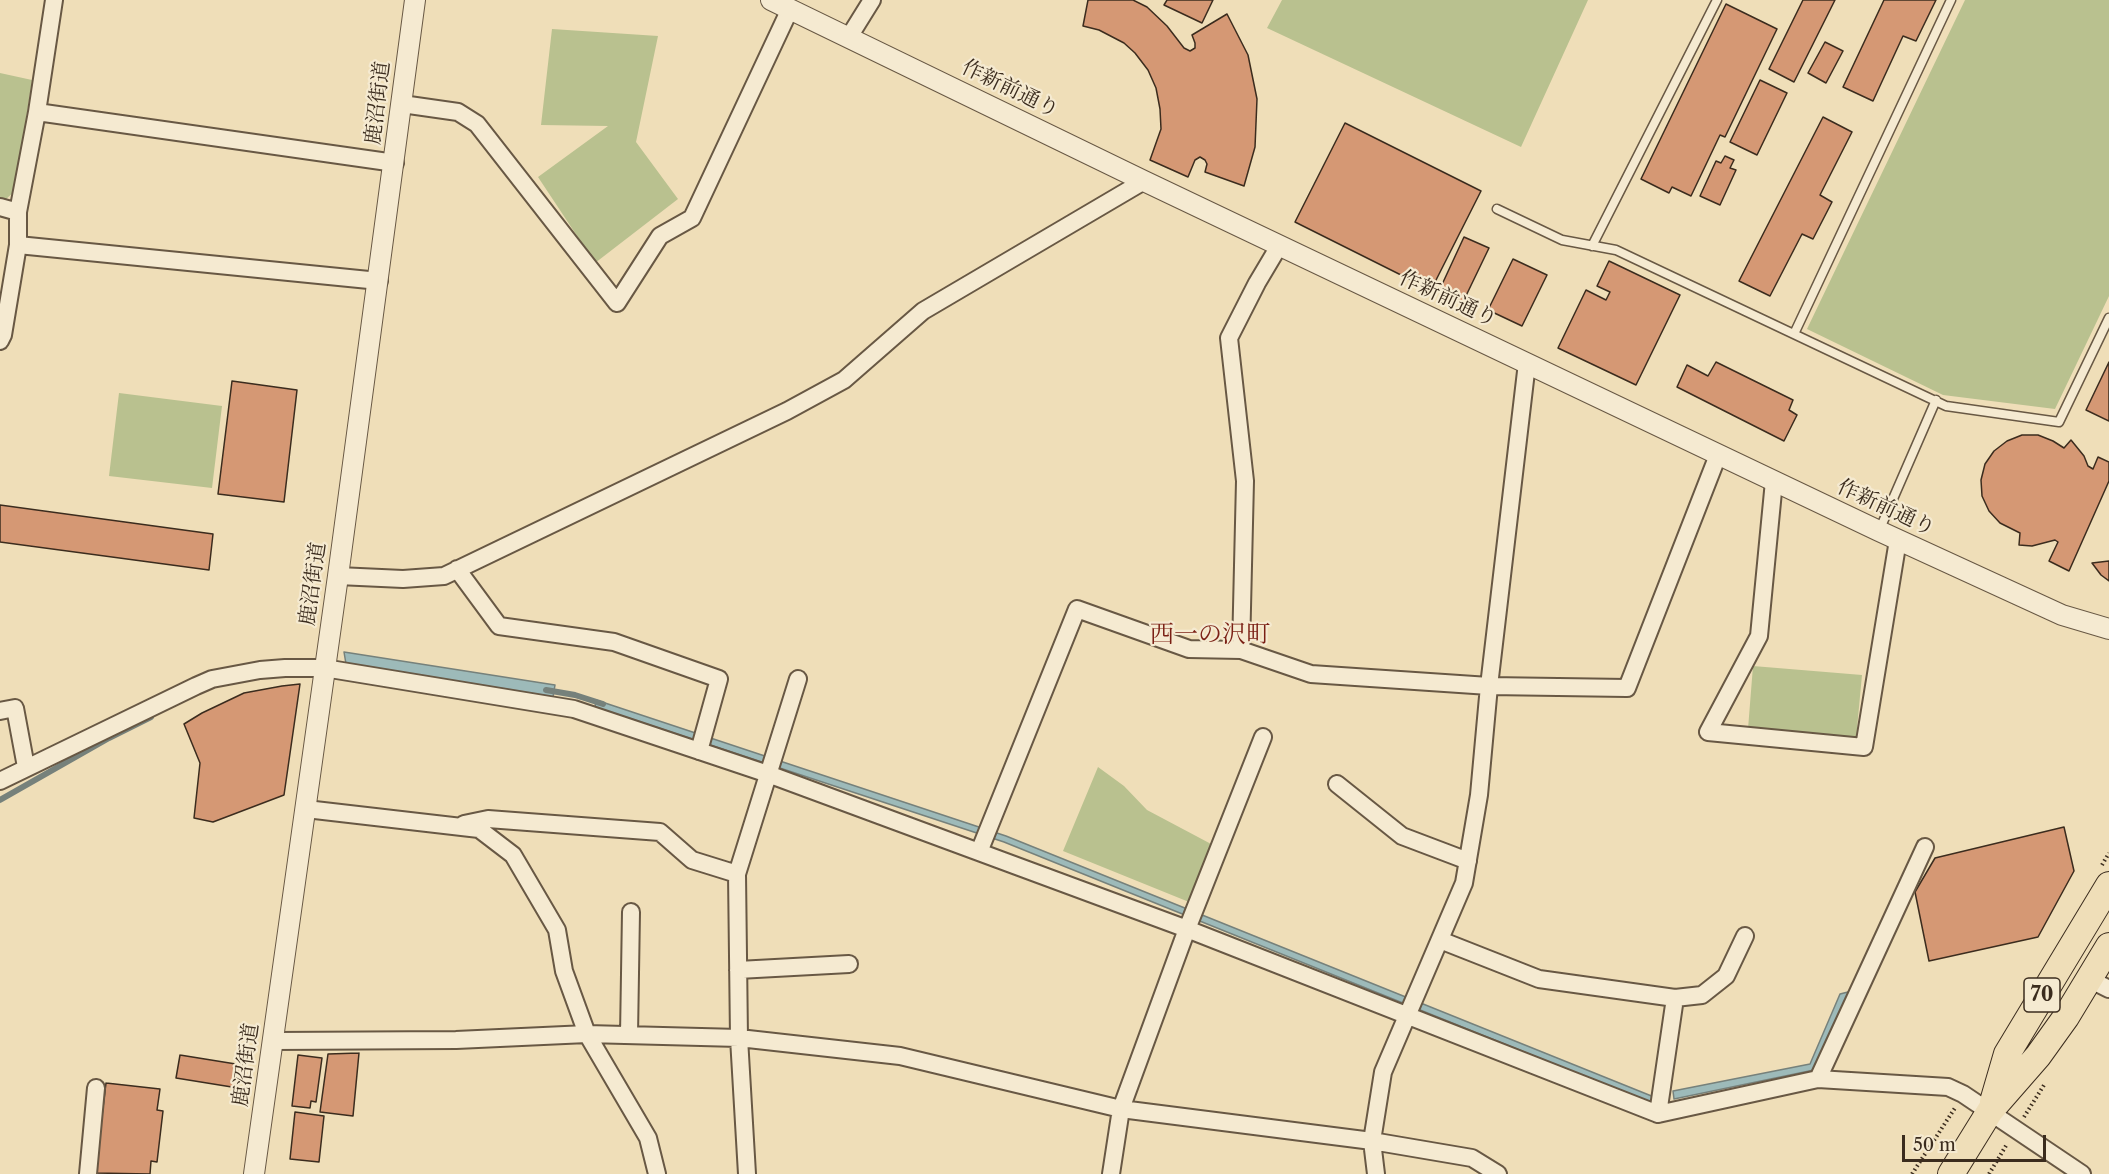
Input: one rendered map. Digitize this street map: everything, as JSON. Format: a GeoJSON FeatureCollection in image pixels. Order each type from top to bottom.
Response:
{"type":"FeatureCollection","features":[{"type":"Feature","properties":{"kind":"main road","name":"70"},"geometry":{"type":"LineString","coordinates":[[1990,1111],[2007,1054],[2109,885]]}},
{"type":"Feature","properties":{"kind":"main road","name":"70"},"geometry":{"type":"LineString","coordinates":[[1951,1174],[1990,1111],[2038,1056],[2066,1017],[2099,984],[2109,946]]}},
{"type":"Feature","properties":{"kind":"street"},"geometry":{"type":"LineString","coordinates":[[0,340],[3,335],[18,245],[18,212],[37,112],[54,0]]}},
{"type":"Feature","properties":{"kind":"street","name":"鹿沼街道"},"geometry":{"type":"LineString","coordinates":[[254,1174],[379,281],[415,0]]}},
{"type":"Feature","properties":{"kind":"street","name":"作新前通り"},"geometry":{"type":"LineString","coordinates":[[771,0],[1279,246],[1898,540],[2062,615],[2109,629]]}},
{"type":"Feature","properties":{"kind":"street"},"geometry":{"type":"LineString","coordinates":[[849,37],[872,0]]}},
{"type":"Feature","properties":{"kind":"street"},"geometry":{"type":"LineString","coordinates":[[402,104],[458,112],[477,124],[617,303],[660,236],[692,218],[790,9]]}},
{"type":"Feature","properties":{"kind":"street"},"geometry":{"type":"LineString","coordinates":[[37,112],[395,163]]}},
{"type":"Feature","properties":{"kind":"street"},"geometry":{"type":"LineString","coordinates":[[338,576],[402,579],[444,576],[787,411],[844,380],[923,311],[1144,181]]}},
{"type":"Feature","properties":{"kind":"street"},"geometry":{"type":"LineString","coordinates":[[0,207],[18,212]]}},
{"type":"Feature","properties":{"kind":"street"},"geometry":{"type":"LineString","coordinates":[[18,245],[379,281]]}},
{"type":"Feature","properties":{"kind":"street"},"geometry":{"type":"LineString","coordinates":[[1241,650],[1245,481],[1229,338],[1279,246]]}},
{"type":"Feature","properties":{"kind":"street"},"geometry":{"type":"LineString","coordinates":[[1376,1174],[1372,1141],[1383,1072],[1464,883],[1479,795],[1489,686],[1527,363]]}},
{"type":"Feature","properties":{"kind":"street"},"geometry":{"type":"LineString","coordinates":[[980,852],[1077,609],[1189,649],[1241,650],[1311,674],[1489,686],[1627,688],[1718,455]]}},
{"type":"Feature","properties":{"kind":"street"},"geometry":{"type":"LineString","coordinates":[[1774,481],[1758,636],[1708,732],[1864,747],[1898,540]]}},
{"type":"Feature","properties":{"kind":"street"},"geometry":{"type":"LineString","coordinates":[[457,569],[499,626],[614,642],[719,679],[699,751]]}},
{"type":"Feature","properties":{"kind":"street"},"geometry":{"type":"LineString","coordinates":[[0,781],[212,680],[260,670],[324,668],[574,709],[768,774],[1187,929],[1658,1114],[1818,1079],[1948,1087],[1964,1094],[2082,1174]]}},
{"type":"Feature","properties":{"kind":"street"},"geometry":{"type":"LineString","coordinates":[[747,1174],[739,1038],[737,874],[798,679]]}},
{"type":"Feature","properties":{"kind":"street"},"geometry":{"type":"LineString","coordinates":[[0,711],[15,708],[26,767]]}},
{"type":"Feature","properties":{"kind":"street"},"geometry":{"type":"LineString","coordinates":[[1112,1174],[1121,1109],[1187,929],[1263,737]]}},
{"type":"Feature","properties":{"kind":"street"},"geometry":{"type":"LineString","coordinates":[[1337,784],[1402,836],[1468,861]]}},
{"type":"Feature","properties":{"kind":"street"},"geometry":{"type":"LineString","coordinates":[[306,809],[479,829],[513,855],[557,930],[564,971],[587,1034],[648,1138],[657,1174]]}},
{"type":"Feature","properties":{"kind":"street"},"geometry":{"type":"LineString","coordinates":[[458,826],[488,819],[660,832],[692,860],[737,874]]}},
{"type":"Feature","properties":{"kind":"street"},"geometry":{"type":"LineString","coordinates":[[1818,1079],[1925,848]]}},
{"type":"Feature","properties":{"kind":"street"},"geometry":{"type":"LineString","coordinates":[[629,1035],[631,912]]}},
{"type":"Feature","properties":{"kind":"street"},"geometry":{"type":"LineString","coordinates":[[1440,940],[1539,979],[1675,998],[1702,995],[1726,976],[1745,936]]}},
{"type":"Feature","properties":{"kind":"street"},"geometry":{"type":"LineString","coordinates":[[738,970],[849,964]]}},
{"type":"Feature","properties":{"kind":"street"},"geometry":{"type":"LineString","coordinates":[[1658,1114],[1675,998]]}},
{"type":"Feature","properties":{"kind":"street"},"geometry":{"type":"LineString","coordinates":[[274,1041],[456,1040],[587,1034],[739,1038],[900,1056],[1121,1109],[1372,1141],[1472,1158],[1498,1174]]}},
{"type":"Feature","properties":{"kind":"street"},"geometry":{"type":"LineString","coordinates":[[87,1174],[96,1088]]}},
{"type":"Feature","properties":{"kind":"lane"},"geometry":{"type":"LineString","coordinates":[[1592,246],[1717,0]]}},
{"type":"Feature","properties":{"kind":"lane"},"geometry":{"type":"LineString","coordinates":[[1794,334],[1951,0]]}},
{"type":"Feature","properties":{"kind":"lane"},"geometry":{"type":"LineString","coordinates":[[1497,209],[1562,240],[1616,250],[1946,406],[2059,422],[2109,318]]}},
{"type":"Feature","properties":{"kind":"lane"},"geometry":{"type":"LineString","coordinates":[[1879,531],[1936,400]]}},
{"type":"Feature","properties":{"kind":"path"},"geometry":{"type":"LineString","coordinates":[[1912,1174],[1964,1094]]}},
{"type":"Feature","properties":{"kind":"path"},"geometry":{"type":"LineString","coordinates":[[1989,1174],[1993,1166]]}},
{"type":"Feature","properties":{"kind":"green space"},"geometry":{"type":"Polygon","coordinates":[[[1282,0],[1588,0],[1521,147],[1267,28],[1282,0]]]}},
{"type":"Feature","properties":{"kind":"green space"},"geometry":{"type":"Polygon","coordinates":[[[1965,0],[2109,0],[2109,296],[2055,409],[1943,395],[1807,329],[1965,0]]]}},
{"type":"Feature","properties":{"kind":"green space"},"geometry":{"type":"Polygon","coordinates":[[[552,29],[658,36],[636,142],[678,199],[595,263],[538,177],[608,126],[541,125],[552,29]]]}},
{"type":"Feature","properties":{"kind":"green space"},"geometry":{"type":"Polygon","coordinates":[[[0,73],[32,80],[15,191],[5,200],[0,198],[0,73]]]}},
{"type":"Feature","properties":{"kind":"green space"},"geometry":{"type":"Polygon","coordinates":[[[119,393],[222,406],[212,488],[109,476],[119,393]]]}},
{"type":"Feature","properties":{"kind":"green space"},"geometry":{"type":"Polygon","coordinates":[[[1753,666],[1862,675],[1856,739],[1748,729],[1753,666]]]}},
{"type":"Feature","properties":{"kind":"green space"},"geometry":{"type":"Polygon","coordinates":[[[1098,767],[1124,786],[1147,810],[1213,845],[1189,902],[1063,851],[1098,767]]]}},
{"type":"Feature","properties":{"kind":"water"},"geometry":{"type":"Polygon","coordinates":[[[344,652],[555,685],[553,697],[346,664],[344,652]]]}},
{"type":"Feature","properties":{"kind":"water"},"geometry":{"type":"Polygon","coordinates":[[[596,700],[1006,836],[1654,1097],[1653,1104],[1004,842],[595,707],[596,700]]]}},
{"type":"Feature","properties":{"kind":"water"},"geometry":{"type":"Polygon","coordinates":[[[1852,991],[1846,999],[1814,1070],[1674,1099],[1673,1091],[1810,1064],[1840,994],[1852,991]]]}},
{"type":"Feature","properties":{"kind":"building"},"geometry":{"type":"Polygon","coordinates":[[[1088,0],[1133,0],[1147,7],[1167,26],[1184,48],[1190,51],[1195,48],[1192,35],[1227,14],[1248,55],[1257,99],[1255,147],[1244,186],[1205,172],[1207,164],[1200,157],[1195,160],[1188,177],[1150,160],[1161,129],[1156,88],[1148,70],[1124,43],[1099,30],[1083,26],[1088,0]]]}},
{"type":"Feature","properties":{"kind":"building"},"geometry":{"type":"Polygon","coordinates":[[[1167,0],[1213,0],[1202,23],[1164,5],[1167,0]]]}},
{"type":"Feature","properties":{"kind":"building"},"geometry":{"type":"Polygon","coordinates":[[[1803,0],[1835,0],[1794,82],[1769,69],[1803,0]]]}},
{"type":"Feature","properties":{"kind":"building"},"geometry":{"type":"Polygon","coordinates":[[[1884,0],[1936,0],[1916,41],[1903,36],[1873,101],[1843,87],[1884,0]]]}},
{"type":"Feature","properties":{"kind":"building"},"geometry":{"type":"Polygon","coordinates":[[[1726,4],[1777,29],[1725,137],[1720,135],[1691,196],[1672,187],[1669,193],[1641,179],[1726,4]]]}},
{"type":"Feature","properties":{"kind":"building"},"geometry":{"type":"Polygon","coordinates":[[[1825,42],[1843,51],[1826,83],[1808,73],[1825,42]]]}},
{"type":"Feature","properties":{"kind":"building"},"geometry":{"type":"Polygon","coordinates":[[[1760,80],[1787,93],[1757,155],[1730,142],[1760,80]]]}},
{"type":"Feature","properties":{"kind":"building"},"geometry":{"type":"Polygon","coordinates":[[[1823,117],[1852,132],[1820,195],[1832,202],[1813,239],[1802,234],[1770,296],[1739,281],[1823,117]]]}},
{"type":"Feature","properties":{"kind":"building"},"geometry":{"type":"Polygon","coordinates":[[[1345,123],[1481,191],[1431,290],[1295,222],[1345,123]]]}},
{"type":"Feature","properties":{"kind":"building"},"geometry":{"type":"Polygon","coordinates":[[[1725,156],[1734,160],[1730,168],[1736,170],[1720,205],[1700,196],[1716,161],[1721,163],[1725,156]]]}},
{"type":"Feature","properties":{"kind":"building"},"geometry":{"type":"Polygon","coordinates":[[[1464,237],[1489,248],[1463,302],[1439,291],[1464,237]]]}},
{"type":"Feature","properties":{"kind":"building"},"geometry":{"type":"Polygon","coordinates":[[[1513,259],[1547,275],[1522,326],[1488,310],[1513,259]]]}},
{"type":"Feature","properties":{"kind":"building"},"geometry":{"type":"Polygon","coordinates":[[[1609,261],[1680,295],[1636,385],[1558,348],[1586,290],[1606,300],[1610,292],[1597,286],[1609,261]]]}},
{"type":"Feature","properties":{"kind":"building"},"geometry":{"type":"Polygon","coordinates":[[[1716,362],[1793,400],[1789,410],[1797,415],[1784,441],[1677,387],[1687,365],[1708,376],[1716,362]]]}},
{"type":"Feature","properties":{"kind":"building"},"geometry":{"type":"Polygon","coordinates":[[[2109,362],[2109,421],[2086,410],[2109,362]]]}},
{"type":"Feature","properties":{"kind":"building"},"geometry":{"type":"Polygon","coordinates":[[[232,381],[297,390],[284,502],[218,494],[232,381]]]}},
{"type":"Feature","properties":{"kind":"building"},"geometry":{"type":"Polygon","coordinates":[[[2022,435],[2038,435],[2064,448],[2071,440],[2084,456],[2088,466],[2093,469],[2098,457],[2109,462],[2109,481],[2069,571],[2049,561],[2058,542],[2055,540],[2032,546],[2019,545],[2020,533],[2000,523],[1989,511],[1982,496],[1981,480],[1985,464],[1994,451],[2007,441],[2022,435]]]}},
{"type":"Feature","properties":{"kind":"building"},"geometry":{"type":"Polygon","coordinates":[[[0,505],[213,534],[209,570],[0,542],[0,505]]]}},
{"type":"Feature","properties":{"kind":"building"},"geometry":{"type":"Polygon","coordinates":[[[2109,561],[2109,581],[2092,563],[2109,561]]]}},
{"type":"Feature","properties":{"kind":"building"},"geometry":{"type":"Polygon","coordinates":[[[300,684],[284,795],[213,822],[194,818],[200,763],[184,724],[244,693],[300,684]]]}},
{"type":"Feature","properties":{"kind":"building"},"geometry":{"type":"Polygon","coordinates":[[[2064,827],[2074,871],[2038,937],[1929,961],[1915,892],[1935,858],[2064,827]]]}},
{"type":"Feature","properties":{"kind":"building"},"geometry":{"type":"Polygon","coordinates":[[[359,1053],[353,1116],[320,1112],[328,1054],[359,1053]]]}},
{"type":"Feature","properties":{"kind":"building"},"geometry":{"type":"Polygon","coordinates":[[[180,1055],[242,1065],[238,1088],[176,1078],[180,1055]]]}},
{"type":"Feature","properties":{"kind":"building"},"geometry":{"type":"Polygon","coordinates":[[[298,1055],[322,1058],[316,1102],[311,1101],[310,1108],[292,1106],[298,1055]]]}},
{"type":"Feature","properties":{"kind":"building"},"geometry":{"type":"Polygon","coordinates":[[[106,1083],[160,1089],[157,1110],[163,1111],[157,1162],[151,1161],[150,1174],[95,1173],[106,1083]]]}},
{"type":"Feature","properties":{"kind":"building"},"geometry":{"type":"Polygon","coordinates":[[[295,1112],[324,1116],[319,1162],[290,1159],[295,1112]]]}},
{"type":"Feature","properties":{"kind":"waterway"},"geometry":{"type":"LineString","coordinates":[[546,690],[575,695],[603,704]]}},
{"type":"Feature","properties":{"kind":"waterway"},"geometry":{"type":"LineString","coordinates":[[0,800],[109,738],[151,717]]}},
{"type":"Feature","properties":{"kind":"district","name":"西一の沢町"},"geometry":{"type":"Point","coordinates":[1210,635]}}]}
